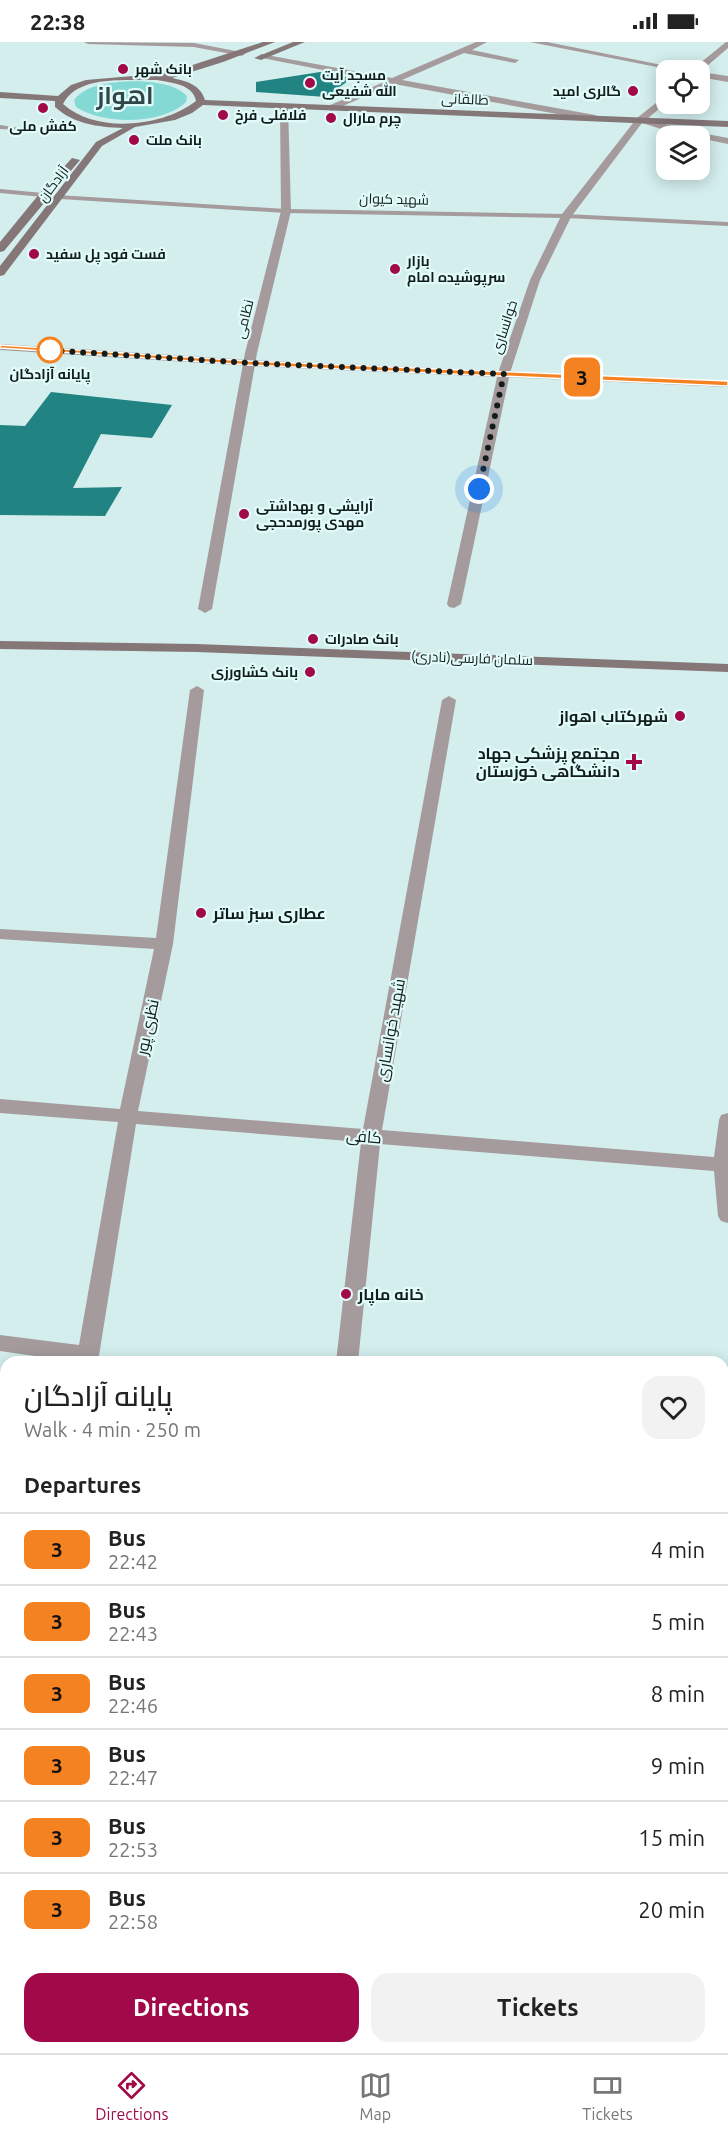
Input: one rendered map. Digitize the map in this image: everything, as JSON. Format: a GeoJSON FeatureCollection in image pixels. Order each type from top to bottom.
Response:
{"type":"FeatureCollection","features":[{"type":"Feature","properties":{"kind":"main road"},"geometry":{"type":"LineString","coordinates":[[159,78],[198,69],[271,42]]}},
{"type":"Feature","properties":{"kind":"main road"},"geometry":{"type":"LineString","coordinates":[[250,61],[301,42]]}},
{"type":"Feature","properties":{"kind":"main road"},"geometry":{"type":"LineString","coordinates":[[0,95],[59,99],[75,87],[105,79],[159,78],[200,87],[201,102],[186,114],[173,119],[137,124],[109,124],[84,120],[62,111],[58,105],[59,99]]}},
{"type":"Feature","properties":{"kind":"main road","name":"طالقانی"},"geometry":{"type":"LineString","coordinates":[[201,102],[728,124]]}},
{"type":"Feature","properties":{"kind":"main road"},"geometry":{"type":"LineString","coordinates":[[84,120],[89,132]]}},
{"type":"Feature","properties":{"kind":"main road","name":"آزادگان"},"geometry":{"type":"LineString","coordinates":[[0,273],[99,144],[137,124]]}},
{"type":"Feature","properties":{"kind":"main road","name":"آزادگان"},"geometry":{"type":"LineString","coordinates":[[0,249],[4,239],[90,144]]}},
{"type":"Feature","properties":{"kind":"main road","name":"سلمان فارسی(نادری)"},"geometry":{"type":"LineString","coordinates":[[0,645],[207,649],[728,668]]}},
{"type":"Feature","properties":{"kind":"street"},"geometry":{"type":"LineString","coordinates":[[88,42],[173,43],[242,53]]}},
{"type":"Feature","properties":{"kind":"street"},"geometry":{"type":"LineString","coordinates":[[331,108],[483,42]]}},
{"type":"Feature","properties":{"kind":"street"},"geometry":{"type":"LineString","coordinates":[[534,42],[656,65]]}},
{"type":"Feature","properties":{"kind":"street"},"geometry":{"type":"LineString","coordinates":[[710,61],[728,44]]}},
{"type":"Feature","properties":{"kind":"street"},"geometry":{"type":"LineString","coordinates":[[464,51],[515,60]]}},
{"type":"Feature","properties":{"kind":"street"},"geometry":{"type":"LineString","coordinates":[[261,57],[595,118]]}},
{"type":"Feature","properties":{"kind":"street"},"geometry":{"type":"LineString","coordinates":[[710,75],[728,79]]}},
{"type":"Feature","properties":{"kind":"street","name":"نظامی"},"geometry":{"type":"LineString","coordinates":[[205,609],[249,363],[286,211],[284,106]]}},
{"type":"Feature","properties":{"kind":"street","name":"خوانساری"},"geometry":{"type":"LineString","coordinates":[[454,604],[504,374],[535,280],[566,216],[640,120],[656,106]]}},
{"type":"Feature","properties":{"kind":"street"},"geometry":{"type":"LineString","coordinates":[[640,120],[684,133],[728,141]]}},
{"type":"Feature","properties":{"kind":"street","name":"نظری پور"},"geometry":{"type":"LineString","coordinates":[[88,1356],[128,1116],[164,944],[197,690]]}},
{"type":"Feature","properties":{"kind":"street","name":"شهید خوانساری"},"geometry":{"type":"LineString","coordinates":[[348,1356],[371,1137],[449,700]]}},
{"type":"Feature","properties":{"kind":"street"},"geometry":{"type":"LineString","coordinates":[[0,934],[164,944]]}},
{"type":"Feature","properties":{"kind":"street","name":"کافی"},"geometry":{"type":"LineString","coordinates":[[0,1106],[725,1165]]}},
{"type":"Feature","properties":{"kind":"street"},"geometry":{"type":"LineString","coordinates":[[728,1120],[725,1165],[728,1216]]}},
{"type":"Feature","properties":{"kind":"street"},"geometry":{"type":"LineString","coordinates":[[0,1342],[77,1356]]}},
{"type":"Feature","properties":{"kind":"lane"},"geometry":{"type":"LineString","coordinates":[[0,128],[17,128]]}},
{"type":"Feature","properties":{"kind":"lane"},"geometry":{"type":"LineString","coordinates":[[0,191],[43,195]]}},
{"type":"Feature","properties":{"kind":"lane","name":"شهید کیوان"},"geometry":{"type":"LineString","coordinates":[[60,197],[286,211],[566,216],[728,224]]}},
{"type":"Feature","properties":{"kind":"lane"},"geometry":{"type":"LineString","coordinates":[[0,347],[249,363],[728,384]]}},
{"type":"Feature","properties":{"kind":"shaded area"},"geometry":{"type":"Polygon","coordinates":[[[139,81],[176,88],[187,96],[186,102],[162,115],[132,120],[101,117],[76,107],[74,100],[95,86],[139,81]]]}},
{"type":"Feature","properties":{"kind":"building","name":"مسجد آیت الله شفیعی"},"geometry":{"type":"Polygon","coordinates":[[[320,72],[352,78],[326,97],[256,92],[256,82],[320,72]]]}},
{"type":"Feature","properties":{"kind":"building","name":"پایانه آزادگان"},"geometry":{"type":"Polygon","coordinates":[[[51,392],[172,405],[152,438],[101,434],[73,488],[122,487],[105,516],[0,515],[0,425],[25,426],[51,392]]]}},
{"type":"Feature","properties":{"kind":"bus line","name":"3"},"geometry":{"type":"LineString","coordinates":[[0,347],[249,363],[728,384]]}},
{"type":"Feature","properties":{"kind":"place","name":"بانک شهر"},"geometry":{"type":"Point","coordinates":[123,69]}},
{"type":"Feature","properties":{"kind":"place","name":"مسجد آیت الله شفیعی"},"geometry":{"type":"Point","coordinates":[310,83]}},
{"type":"Feature","properties":{"kind":"place","name":"گالری امید"},"geometry":{"type":"Point","coordinates":[633,91]}},
{"type":"Feature","properties":{"kind":"place","name":"کفش ملی"},"geometry":{"type":"Point","coordinates":[43,108]}},
{"type":"Feature","properties":{"kind":"place","name":"فلافلی فرخ"},"geometry":{"type":"Point","coordinates":[223,115]}},
{"type":"Feature","properties":{"kind":"place","name":"چرم مارال"},"geometry":{"type":"Point","coordinates":[331,118]}},
{"type":"Feature","properties":{"kind":"place","name":"بانک ملت"},"geometry":{"type":"Point","coordinates":[134,140]}},
{"type":"Feature","properties":{"kind":"place","name":"فست فود پل سفید"},"geometry":{"type":"Point","coordinates":[34,254]}},
{"type":"Feature","properties":{"kind":"place","name":"بازار سرپوشیده امام"},"geometry":{"type":"Point","coordinates":[395,269]}},
{"type":"Feature","properties":{"kind":"place","name":"پایانه آزادگان"},"geometry":{"type":"Point","coordinates":[50,350]}},
{"type":"Feature","properties":{"kind":"place","name":"آرایشی و بهداشتی مهدی پورمدحجی"},"geometry":{"type":"Point","coordinates":[244,514]}},
{"type":"Feature","properties":{"kind":"place","name":"بانک صادرات"},"geometry":{"type":"Point","coordinates":[313,639]}},
{"type":"Feature","properties":{"kind":"place","name":"بانک کشاورزی"},"geometry":{"type":"Point","coordinates":[310,672]}},
{"type":"Feature","properties":{"kind":"place","name":"شهرکتاب اهواز"},"geometry":{"type":"Point","coordinates":[680,716]}},
{"type":"Feature","properties":{"kind":"place","name":"مجتمع پزشکی جهاد دانشگاهی خوزستان"},"geometry":{"type":"Point","coordinates":[634,762]}},
{"type":"Feature","properties":{"kind":"place","name":"عطاری سبز ساتر"},"geometry":{"type":"Point","coordinates":[201,913]}},
{"type":"Feature","properties":{"kind":"place","name":"خانه ماپار"},"geometry":{"type":"Point","coordinates":[346,1294]}},
{"type":"Feature","properties":{"kind":"district","name":"اهواز"},"geometry":{"type":"Point","coordinates":[125,96]}},
{"type":"Feature","properties":{"kind":"route"},"geometry":{"type":"LineString","coordinates":[[50,350],[45,350],[249,363],[504,374],[479,489]]}}]}
